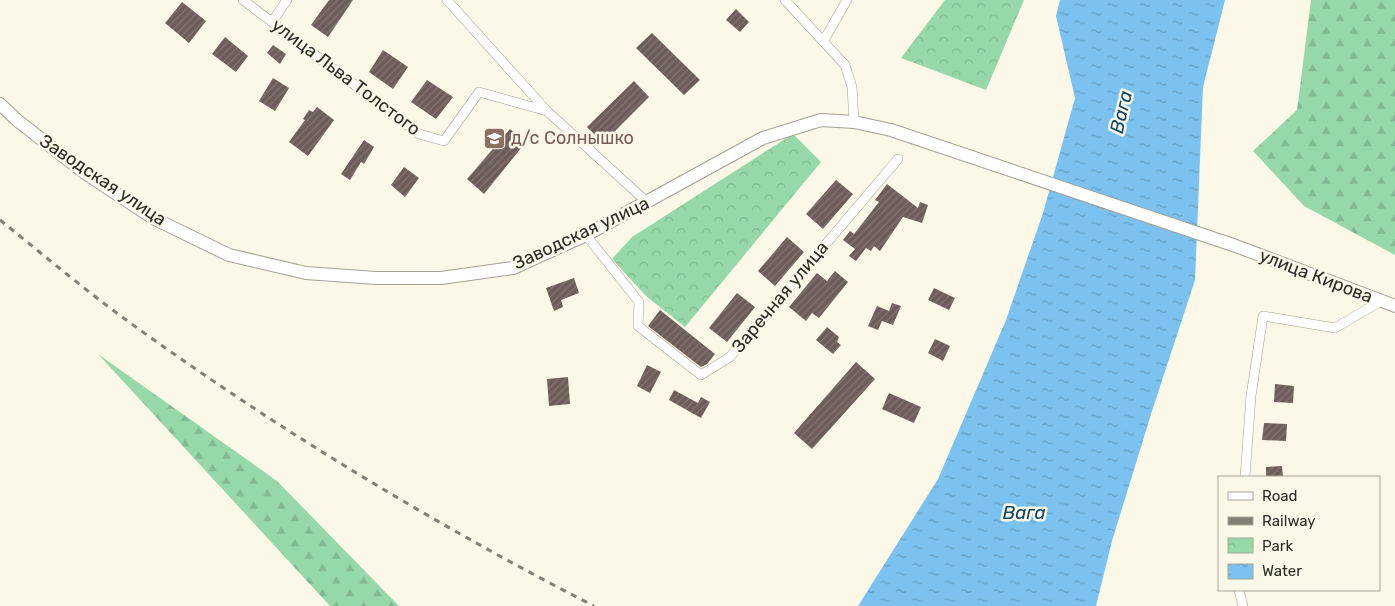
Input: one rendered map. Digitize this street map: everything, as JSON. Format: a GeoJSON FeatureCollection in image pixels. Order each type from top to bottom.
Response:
{"type":"FeatureCollection","features":[{"type":"Feature","properties":{"kind":"main road","name":"Заводская улица"},"geometry":{"type":"LineString","coordinates":[[0,104],[18,121],[85,173],[153,218],[230,255],[306,273],[376,278],[441,278],[513,268],[586,235],[762,138],[821,120],[854,122],[891,130],[1006,168]]}},
{"type":"Feature","properties":{"kind":"main road","name":"улица Кирова"},"geometry":{"type":"LineString","coordinates":[[1006,168],[1236,246],[1395,306]]}},
{"type":"Feature","properties":{"kind":"street","name":"улица Льва Толстого"},"geometry":{"type":"LineString","coordinates":[[242,0],[419,134],[444,140],[479,92],[546,111]]}},
{"type":"Feature","properties":{"kind":"street"},"geometry":{"type":"LineString","coordinates":[[272,22],[287,0]]}},
{"type":"Feature","properties":{"kind":"street"},"geometry":{"type":"LineString","coordinates":[[447,0],[546,111],[648,202]]}},
{"type":"Feature","properties":{"kind":"street"},"geometry":{"type":"LineString","coordinates":[[785,0],[824,40],[845,65],[852,86],[854,122]]}},
{"type":"Feature","properties":{"kind":"street"},"geometry":{"type":"LineString","coordinates":[[824,40],[846,0]]}},
{"type":"Feature","properties":{"kind":"street","name":"Заречная улица"},"geometry":{"type":"LineString","coordinates":[[586,235],[639,302],[638,326],[701,375],[730,357],[898,159]]}},
{"type":"Feature","properties":{"kind":"street"},"geometry":{"type":"LineString","coordinates":[[1245,476],[1251,396],[1263,316],[1335,328],[1380,301]]}},
{"type":"Feature","properties":{"kind":"street"},"geometry":{"type":"LineString","coordinates":[[1239,591],[1243,606]]}},
{"type":"Feature","properties":{"kind":"green space"},"geometry":{"type":"Polygon","coordinates":[[[945,0],[1024,0],[986,90],[901,58],[945,0]]]}},
{"type":"Feature","properties":{"kind":"green space"},"geometry":{"type":"Polygon","coordinates":[[[1311,0],[1395,0],[1395,255],[1304,206],[1253,151],[1297,110],[1311,0]]]}},
{"type":"Feature","properties":{"kind":"green space"},"geometry":{"type":"Polygon","coordinates":[[[793,134],[821,162],[685,327],[646,296],[612,259],[632,237],[793,134]]]}},
{"type":"Feature","properties":{"kind":"green space"},"geometry":{"type":"Polygon","coordinates":[[[98,354],[277,481],[399,606],[330,606],[98,354]]]}},
{"type":"Feature","properties":{"kind":"water","name":"Вага"},"geometry":{"type":"Polygon","coordinates":[[[1060,0],[1225,0],[1203,87],[1195,280],[1112,541],[1096,606],[858,606],[938,479],[1006,320],[1043,213],[1075,98],[1056,16],[1060,0]]]}},
{"type":"Feature","properties":{"kind":"building"},"geometry":{"type":"Polygon","coordinates":[[[329,0],[353,0],[328,37],[311,25],[329,0]]]}},
{"type":"Feature","properties":{"kind":"building"},"geometry":{"type":"Polygon","coordinates":[[[182,2],[206,21],[189,43],[165,23],[182,2]]]}},
{"type":"Feature","properties":{"kind":"building"},"geometry":{"type":"Polygon","coordinates":[[[736,9],[749,22],[740,32],[726,20],[736,9]]]}},
{"type":"Feature","properties":{"kind":"building"},"geometry":{"type":"Polygon","coordinates":[[[652,33],[700,80],[684,95],[636,48],[652,33]]]}},
{"type":"Feature","properties":{"kind":"building"},"geometry":{"type":"Polygon","coordinates":[[[225,37],[248,56],[236,72],[212,54],[225,37]]]}},
{"type":"Feature","properties":{"kind":"building"},"geometry":{"type":"Polygon","coordinates":[[[273,45],[286,54],[280,64],[267,53],[273,45]]]}},
{"type":"Feature","properties":{"kind":"building"},"geometry":{"type":"Polygon","coordinates":[[[383,50],[408,67],[393,89],[369,72],[383,50]]]}},
{"type":"Feature","properties":{"kind":"building"},"geometry":{"type":"Polygon","coordinates":[[[273,78],[289,88],[275,111],[259,101],[273,78]]]}},
{"type":"Feature","properties":{"kind":"building"},"geometry":{"type":"Polygon","coordinates":[[[427,80],[453,97],[436,119],[411,102],[427,80]]]}},
{"type":"Feature","properties":{"kind":"building"},"geometry":{"type":"Polygon","coordinates":[[[634,81],[649,97],[603,143],[587,127],[634,81]]]}},
{"type":"Feature","properties":{"kind":"building"},"geometry":{"type":"Polygon","coordinates":[[[317,107],[334,120],[308,156],[289,142],[305,120],[303,119],[309,110],[313,112],[317,107]]]}},
{"type":"Feature","properties":{"kind":"building"},"geometry":{"type":"Polygon","coordinates":[[[510,129],[526,142],[484,194],[467,179],[510,129]]]}},
{"type":"Feature","properties":{"kind":"building"},"geometry":{"type":"Polygon","coordinates":[[[364,140],[374,147],[364,164],[361,162],[350,180],[341,174],[364,140]]]}},
{"type":"Feature","properties":{"kind":"building"},"geometry":{"type":"Polygon","coordinates":[[[404,167],[419,178],[405,197],[391,185],[404,167]]]}},
{"type":"Feature","properties":{"kind":"building"},"geometry":{"type":"Polygon","coordinates":[[[836,180],[853,194],[823,229],[806,214],[836,180]]]}},
{"type":"Feature","properties":{"kind":"building"},"geometry":{"type":"Polygon","coordinates":[[[887,184],[918,208],[920,202],[928,205],[922,223],[903,217],[880,251],[874,246],[871,251],[866,248],[856,261],[849,256],[855,249],[843,240],[850,231],[854,234],[879,202],[875,200],[887,184]]]}},
{"type":"Feature","properties":{"kind":"building"},"geometry":{"type":"Polygon","coordinates":[[[787,237],[804,252],[775,286],[758,271],[787,237]]]}},
{"type":"Feature","properties":{"kind":"building"},"geometry":{"type":"Polygon","coordinates":[[[835,271],[848,282],[819,318],[812,313],[806,321],[789,307],[817,273],[827,281],[835,271]]]}},
{"type":"Feature","properties":{"kind":"building"},"geometry":{"type":"Polygon","coordinates":[[[574,278],[579,293],[561,300],[563,307],[554,311],[546,288],[574,278]]]}},
{"type":"Feature","properties":{"kind":"building"},"geometry":{"type":"Polygon","coordinates":[[[934,288],[955,298],[949,310],[928,300],[934,288]]]}},
{"type":"Feature","properties":{"kind":"building"},"geometry":{"type":"Polygon","coordinates":[[[737,293],[755,307],[727,342],[709,328],[737,293]]]}},
{"type":"Feature","properties":{"kind":"building"},"geometry":{"type":"Polygon","coordinates":[[[892,303],[901,306],[893,325],[882,321],[878,330],[868,326],[877,306],[889,311],[892,303]]]}},
{"type":"Feature","properties":{"kind":"building"},"geometry":{"type":"Polygon","coordinates":[[[660,310],[715,354],[707,364],[701,367],[648,326],[660,310]]]}},
{"type":"Feature","properties":{"kind":"building"},"geometry":{"type":"Polygon","coordinates":[[[827,327],[839,337],[837,342],[841,345],[833,354],[816,340],[827,327]]]}},
{"type":"Feature","properties":{"kind":"building"},"geometry":{"type":"Polygon","coordinates":[[[935,339],[950,346],[943,361],[928,353],[935,339]]]}},
{"type":"Feature","properties":{"kind":"building"},"geometry":{"type":"Polygon","coordinates":[[[856,362],[875,379],[812,449],[794,433],[856,362]]]}},
{"type":"Feature","properties":{"kind":"building"},"geometry":{"type":"Polygon","coordinates":[[[647,365],[661,372],[650,393],[637,386],[647,365]]]}},
{"type":"Feature","properties":{"kind":"building"},"geometry":{"type":"Polygon","coordinates":[[[568,377],[570,404],[549,406],[547,379],[568,377]]]}},
{"type":"Feature","properties":{"kind":"building"},"geometry":{"type":"Polygon","coordinates":[[[1275,384],[1294,386],[1293,403],[1274,402],[1275,384]]]}},
{"type":"Feature","properties":{"kind":"building"},"geometry":{"type":"Polygon","coordinates":[[[674,390],[698,403],[701,397],[710,402],[701,418],[669,400],[674,390]]]}},
{"type":"Feature","properties":{"kind":"building"},"geometry":{"type":"Polygon","coordinates":[[[889,393],[921,407],[914,423],[882,409],[889,393]]]}},
{"type":"Feature","properties":{"kind":"building"},"geometry":{"type":"Polygon","coordinates":[[[1264,423],[1287,424],[1286,441],[1262,440],[1264,423]]]}},
{"type":"Feature","properties":{"kind":"building"},"geometry":{"type":"Polygon","coordinates":[[[1282,466],[1283,476],[1266,476],[1266,467],[1282,466]]]}},
{"type":"Feature","properties":{"kind":"railway"},"geometry":{"type":"LineString","coordinates":[[0,220],[122,317],[249,405],[419,510],[594,606]]}},
{"type":"Feature","properties":{"kind":"place","name":"д/с Солнышко"},"geometry":{"type":"Point","coordinates":[495,138]}}]}
